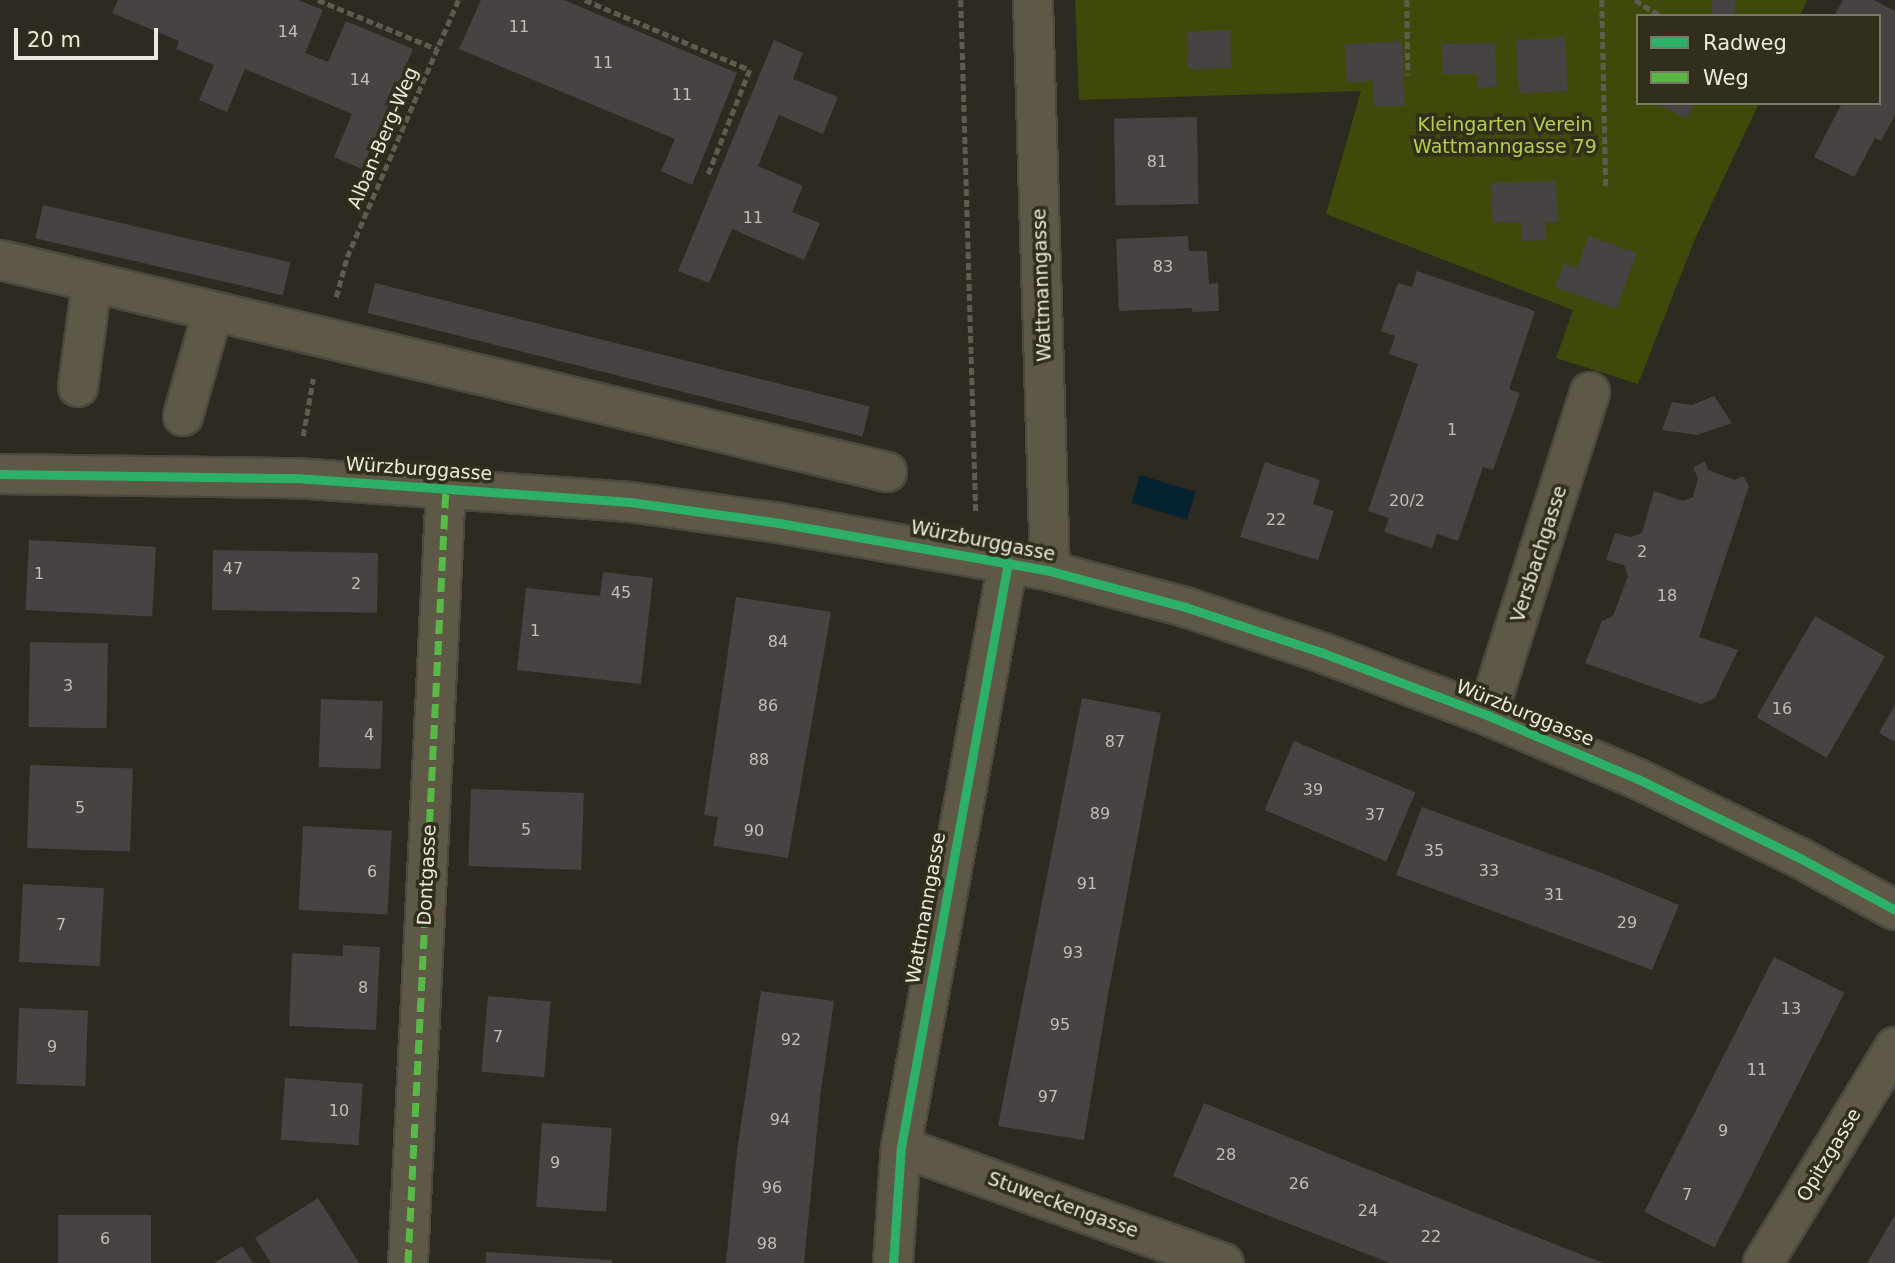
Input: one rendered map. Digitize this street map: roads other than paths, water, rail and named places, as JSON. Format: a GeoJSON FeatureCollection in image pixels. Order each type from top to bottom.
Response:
{"type":"FeatureCollection","features":[{"type":"Feature","properties":{"kind":"street","name":"Wattmanngasse"},"geometry":{"type":"LineString","coordinates":[[1033,0],[1050,571]]}},
{"type":"Feature","properties":{"kind":"street"},"geometry":{"type":"LineString","coordinates":[[0,261],[887,472]]}},
{"type":"Feature","properties":{"kind":"street"},"geometry":{"type":"LineString","coordinates":[[78,387],[92,282]]}},
{"type":"Feature","properties":{"kind":"street"},"geometry":{"type":"LineString","coordinates":[[183,416],[213,311]]}},
{"type":"Feature","properties":{"kind":"street","name":"Versbachgasse"},"geometry":{"type":"LineString","coordinates":[[1487,715],[1590,392]]}},
{"type":"Feature","properties":{"kind":"street","name":"Würzburggasse"},"geometry":{"type":"LineString","coordinates":[[0,474],[296,478],[630,502],[993,559],[1050,571],[1197,611],[1323,653],[1487,715],[1651,785],[1800,858],[1895,910]]}},
{"type":"Feature","properties":{"kind":"street","name":"Dontgasse"},"geometry":{"type":"LineString","coordinates":[[408,1263],[446,487]]}},
{"type":"Feature","properties":{"kind":"street","name":"Wattmanngasse"},"geometry":{"type":"LineString","coordinates":[[892,1263],[901,1147],[993,559]]}},
{"type":"Feature","properties":{"kind":"street","name":"Opitzgasse"},"geometry":{"type":"LineString","coordinates":[[1763,1263],[1895,1047]]}},
{"type":"Feature","properties":{"kind":"street","name":"Stuweckengasse"},"geometry":{"type":"LineString","coordinates":[[901,1147],[1224,1263]]}},
{"type":"Feature","properties":{"kind":"water"},"geometry":{"type":"Polygon","coordinates":[[[1140,475],[1195,492],[1187,520],[1132,503],[1140,475]]]}},
{"type":"Feature","properties":{"kind":"park label","name":"Kleingarten Verein Wattmanngasse 79"},"geometry":{"type":"Point","coordinates":[1505,136]}}]}
